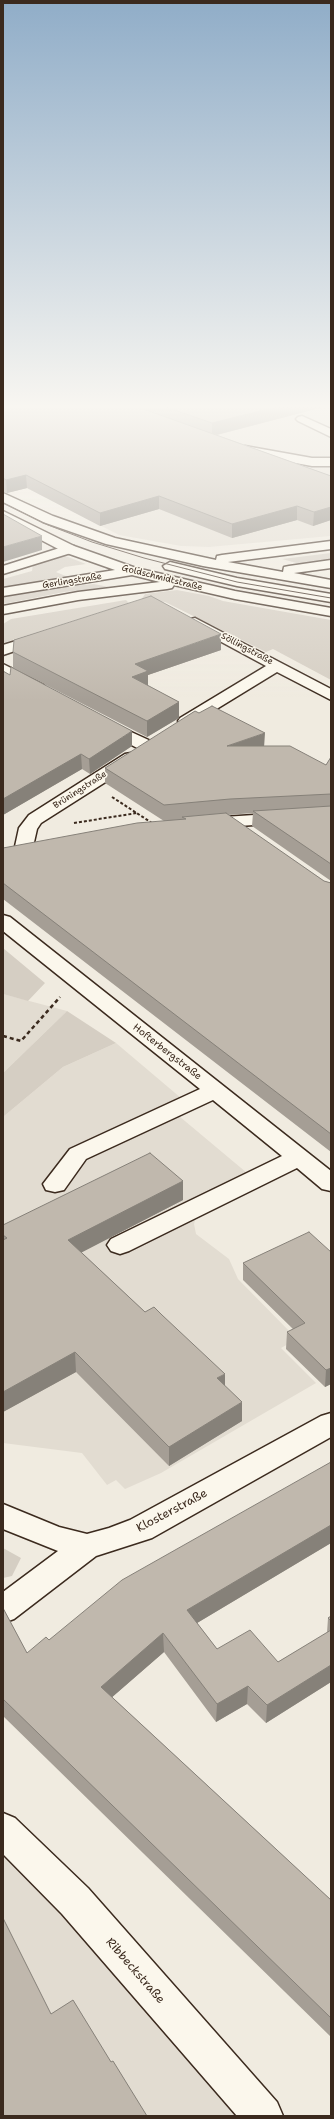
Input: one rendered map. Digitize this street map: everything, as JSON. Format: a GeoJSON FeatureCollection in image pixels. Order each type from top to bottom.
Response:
{"type":"FeatureCollection","features":[{"type":"Feature","properties":{"kind":"street"},"geometry":{"type":"LineString","coordinates":[[16,504],[72,529],[111,541],[203,562],[331,584]]}},
{"type":"Feature","properties":{"kind":"street","name":"Goldschmidtstraße"},"geometry":{"type":"LineString","coordinates":[[3,515],[69,549],[132,571],[235,595],[331,612]]}},
{"type":"Feature","properties":{"kind":"street","name":"Gerlingstraße"},"geometry":{"type":"LineString","coordinates":[[3,592],[132,571],[331,546]]}},
{"type":"Feature","properties":{"kind":"street"},"geometry":{"type":"LineString","coordinates":[[3,570],[69,549]]}},
{"type":"Feature","properties":{"kind":"street","name":"Gerlingstraße"},"geometry":{"type":"LineString","coordinates":[[3,610],[78,596],[331,564]]}},
{"type":"Feature","properties":{"kind":"street"},"geometry":{"type":"LineString","coordinates":[[170,566],[220,578],[331,598]]}},
{"type":"Feature","properties":{"kind":"street","name":"Söllingstraße"},"geometry":{"type":"LineString","coordinates":[[183,616],[331,695]]}},
{"type":"Feature","properties":{"kind":"street"},"geometry":{"type":"LineString","coordinates":[[3,650],[55,632]]}},
{"type":"Feature","properties":{"kind":"street"},"geometry":{"type":"LineString","coordinates":[[172,730],[277,666]]}},
{"type":"Feature","properties":{"kind":"street"},"geometry":{"type":"LineString","coordinates":[[3,669],[49,694]]}},
{"type":"Feature","properties":{"kind":"street"},"geometry":{"type":"LineString","coordinates":[[203,692],[220,701]]}},
{"type":"Feature","properties":{"kind":"street","name":"Brüningstraße"},"geometry":{"type":"LineString","coordinates":[[3,855],[31,849],[27,832],[28,828],[35,819],[152,743],[89,716]]}},
{"type":"Feature","properties":{"kind":"street"},"geometry":{"type":"LineString","coordinates":[[159,828],[230,821],[331,815]]}},
{"type":"Feature","properties":{"kind":"street"},"geometry":{"type":"LineString","coordinates":[[230,821],[256,839]]}},
{"type":"Feature","properties":{"kind":"street","name":"Hofterbergstraße"},"geometry":{"type":"LineString","coordinates":[[3,922],[331,1183]]}},
{"type":"Feature","properties":{"kind":"street"},"geometry":{"type":"LineString","coordinates":[[55,1184],[78,1154],[216,1091]]}},
{"type":"Feature","properties":{"kind":"street"},"geometry":{"type":"LineString","coordinates":[[120,1245],[299,1157]]}},
{"type":"Feature","properties":{"kind":"street","name":"Klosterstraße"},"geometry":{"type":"LineString","coordinates":[[87,1546],[141,1530],[331,1424]]}},
{"type":"Feature","properties":{"kind":"street"},"geometry":{"type":"LineString","coordinates":[[3,1516],[54,1538],[87,1546]]}},
{"type":"Feature","properties":{"kind":"street"},"geometry":{"type":"LineString","coordinates":[[3,1610],[87,1546]]}},
{"type":"Feature","properties":{"kind":"street","name":"Ribbeckstraße"},"geometry":{"type":"LineString","coordinates":[[3,1830],[75,1900],[263,2116]]}},
{"type":"Feature","properties":{"kind":"path"},"geometry":{"type":"LineString","coordinates":[[110,796],[159,828]]}},
{"type":"Feature","properties":{"kind":"path"},"geometry":{"type":"LineString","coordinates":[[27,832],[95,819],[137,813]]}},
{"type":"Feature","properties":{"kind":"path"},"geometry":{"type":"LineString","coordinates":[[3,1036],[21,1041],[75,980]]}},
{"type":"Feature","properties":{"kind":"shaded area"},"geometry":{"type":"Polygon","coordinates":[[[58,504],[331,504],[331,536],[209,547],[181,546],[119,535],[58,504]]]}},
{"type":"Feature","properties":{"kind":"shaded area"},"geometry":{"type":"Polygon","coordinates":[[[331,553],[331,560],[300,564],[282,559],[331,553]]]}},
{"type":"Feature","properties":{"kind":"shaded area"},"geometry":{"type":"Polygon","coordinates":[[[63,555],[86,564],[65,567],[56,572],[68,577],[3,589],[3,579],[32,571],[33,564],[63,555]]]}},
{"type":"Feature","properties":{"kind":"shaded area"},"geometry":{"type":"Polygon","coordinates":[[[94,584],[109,587],[64,592],[3,604],[3,597],[53,588],[94,584]]]}},
{"type":"Feature","properties":{"kind":"shaded area"},"geometry":{"type":"Polygon","coordinates":[[[177,590],[209,596],[223,601],[331,620],[331,680],[273,649],[266,652],[165,602],[141,600],[145,594],[177,590]]]}},
{"type":"Feature","properties":{"kind":"shaded area"},"geometry":{"type":"Polygon","coordinates":[[[126,600],[129,603],[3,643],[3,624],[11,619],[126,600]]]}},
{"type":"Feature","properties":{"kind":"shaded area"},"geometry":{"type":"Polygon","coordinates":[[[3,948],[45,983],[28,1001],[3,994],[3,948]]]}},
{"type":"Feature","properties":{"kind":"shaded area"},"geometry":{"type":"Polygon","coordinates":[[[3,994],[67,1011],[3,1073],[3,994]]]}},
{"type":"Feature","properties":{"kind":"shaded area"},"geometry":{"type":"Polygon","coordinates":[[[67,1011],[116,1043],[63,1067],[3,1117],[3,1073],[67,1011]]]}},
{"type":"Feature","properties":{"kind":"shaded area"},"geometry":{"type":"Polygon","coordinates":[[[116,1043],[181,1098],[167,1106],[259,1183],[197,1213],[194,1224],[196,1234],[229,1259],[238,1279],[297,1339],[281,1348],[316,1383],[161,1473],[125,1489],[116,1480],[107,1485],[82,1453],[3,1443],[3,1117],[63,1067],[116,1043]]]}},
{"type":"Feature","properties":{"kind":"shaded area"},"geometry":{"type":"Polygon","coordinates":[[[3,1548],[21,1558],[12,1576],[3,1578],[3,1548]]]}},
{"type":"Feature","properties":{"kind":"shaded area"},"geometry":{"type":"Polygon","coordinates":[[[3,1832],[258,2116],[3,2116],[3,1832]]]}},
{"type":"Feature","properties":{"kind":"building"},"geometry":{"type":"Polygon","coordinates":[[[82,504],[132,504],[100,513],[82,504]]]}},
{"type":"Feature","properties":{"kind":"building"},"geometry":{"type":"Polygon","coordinates":[[[180,504],[331,504],[331,507],[314,512],[297,506],[232,524],[180,504]]]}},
{"type":"Feature","properties":{"kind":"building"},"geometry":{"type":"Polygon","coordinates":[[[3,514],[42,536],[3,547],[3,514]]]}},
{"type":"Feature","properties":{"kind":"building"},"geometry":{"type":"Polygon","coordinates":[[[151,596],[221,634],[135,664],[148,671],[132,677],[179,702],[147,721],[13,652],[14,640],[151,596]]]}},
{"type":"Feature","properties":{"kind":"building"},"geometry":{"type":"Polygon","coordinates":[[[11,667],[132,731],[89,759],[81,754],[3,799],[3,671],[10,675],[11,667]]]}},
{"type":"Feature","properties":{"kind":"building"},"geometry":{"type":"Polygon","coordinates":[[[212,706],[265,733],[227,746],[290,746],[326,765],[331,757],[331,794],[230,799],[164,805],[105,768],[195,711],[199,713],[212,706]]]}},
{"type":"Feature","properties":{"kind":"building"},"geometry":{"type":"Polygon","coordinates":[[[331,806],[331,864],[253,811],[331,806]]]}},
{"type":"Feature","properties":{"kind":"building"},"geometry":{"type":"Polygon","coordinates":[[[226,813],[324,881],[331,883],[331,1134],[3,883],[3,848],[137,823],[186,819],[182,817],[226,813]]]}},
{"type":"Feature","properties":{"kind":"building"},"geometry":{"type":"Polygon","coordinates":[[[150,1153],[183,1181],[68,1240],[145,1312],[154,1307],[225,1374],[217,1378],[242,1402],[169,1447],[75,1352],[3,1392],[3,1240],[7,1238],[3,1235],[3,1225],[150,1153]]]}},
{"type":"Feature","properties":{"kind":"building"},"geometry":{"type":"Polygon","coordinates":[[[309,1232],[331,1252],[331,1368],[326,1370],[287,1332],[305,1323],[243,1263],[309,1232]]]}},
{"type":"Feature","properties":{"kind":"building"},"geometry":{"type":"Polygon","coordinates":[[[331,1462],[331,1525],[187,1610],[217,1649],[250,1630],[278,1662],[331,1630],[331,1665],[267,1705],[248,1686],[217,1704],[163,1633],[101,1687],[331,1900],[331,2018],[3,1699],[3,1608],[27,1653],[46,1637],[49,1640],[122,1580],[331,1462]]]}},
{"type":"Feature","properties":{"kind":"building"},"geometry":{"type":"Polygon","coordinates":[[[3,1918],[51,2014],[73,2000],[111,2062],[113,2061],[147,2116],[3,2116],[3,1918]]]}},
{"type":"Feature","properties":{"kind":"tram line"},"geometry":{"type":"LineString","coordinates":[[5,504],[48,525],[92,542],[144,558],[237,582],[331,598]]}}]}
